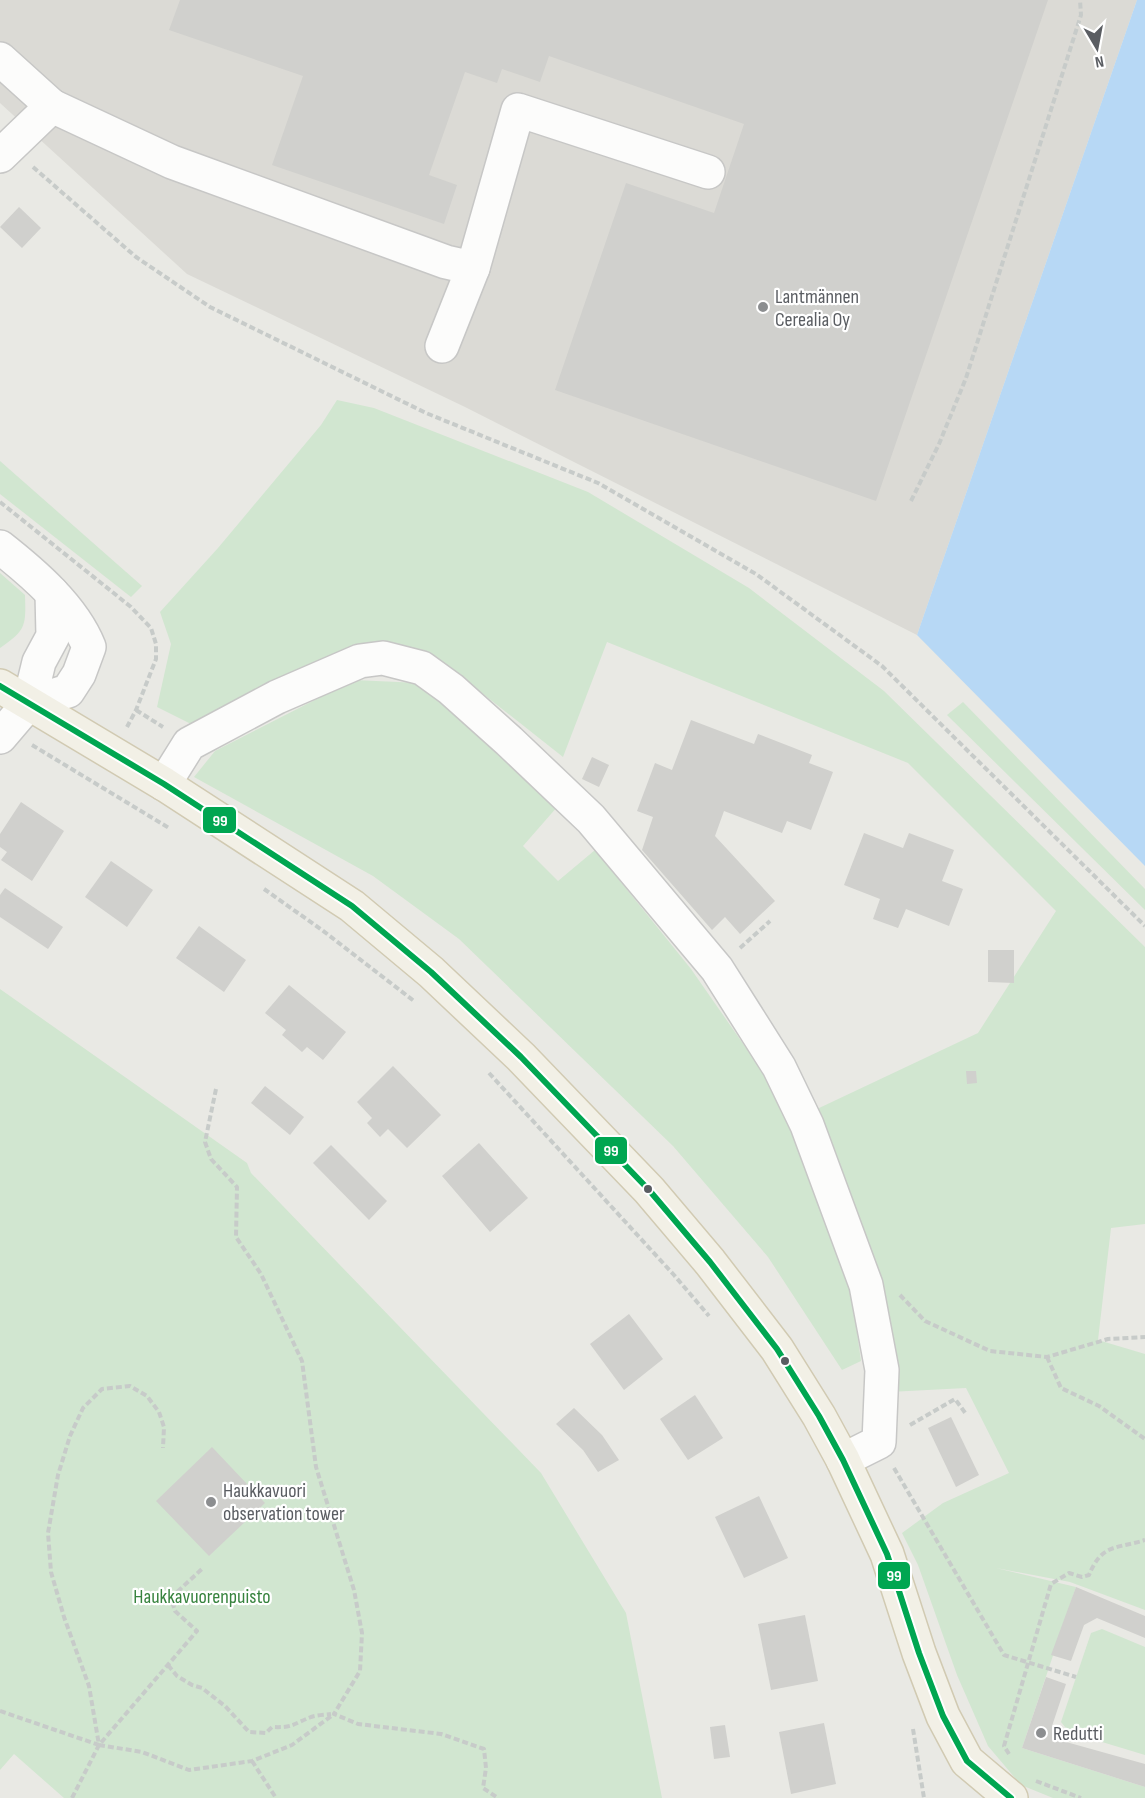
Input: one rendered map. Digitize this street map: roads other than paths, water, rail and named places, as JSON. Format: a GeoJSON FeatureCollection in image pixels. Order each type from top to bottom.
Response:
{"type":"FeatureCollection","features":[{"type":"Feature","properties":{"kind":"main road"},"geometry":{"type":"LineString","coordinates":[[0,686],[164,784],[352,906],[431,972],[521,1057],[649,1190],[710,1262],[777,1349],[843,1460],[887,1554],[919,1653],[943,1716],[967,1761],[1022,1789]]}},
{"type":"Feature","properties":{"kind":"street"},"geometry":{"type":"LineString","coordinates":[[0,59],[52,106],[172,162],[446,262],[473,268]]}},
{"type":"Feature","properties":{"kind":"street"},"geometry":{"type":"LineString","coordinates":[[12,145],[52,106]]}},
{"type":"Feature","properties":{"kind":"street"},"geometry":{"type":"LineString","coordinates":[[442,346],[473,268],[518,110],[708,172]]}},
{"type":"Feature","properties":{"kind":"street"},"geometry":{"type":"LineString","coordinates":[[0,547],[52,593],[53,636],[39,662],[29,703],[3,734]]}},
{"type":"Feature","properties":{"kind":"street"},"geometry":{"type":"LineString","coordinates":[[164,784],[189,744],[277,697],[360,661],[383,658],[422,668],[451,689],[510,741],[591,819],[717,969],[778,1066],[807,1125],[866,1285],[882,1370],[879,1442],[843,1460]]}},
{"type":"Feature","properties":{"kind":"water"},"geometry":{"type":"Polygon","coordinates":[[[1137,0],[1145,0],[1145,866],[917,635],[1137,0]]]}},
{"type":"Feature","properties":{"kind":"place","name":"Lantmännen Cerealia Oy"},"geometry":{"type":"Point","coordinates":[763,307]}},
{"type":"Feature","properties":{"kind":"place","name":"Haukkavuori observation tower"},"geometry":{"type":"Point","coordinates":[211,1502]}},
{"type":"Feature","properties":{"kind":"place","name":"Redutti"},"geometry":{"type":"Point","coordinates":[1041,1733]}},
{"type":"Feature","properties":{"kind":"park label","name":"Haukkavuorenpuisto"},"geometry":{"type":"Point","coordinates":[202,1596]}}]}
